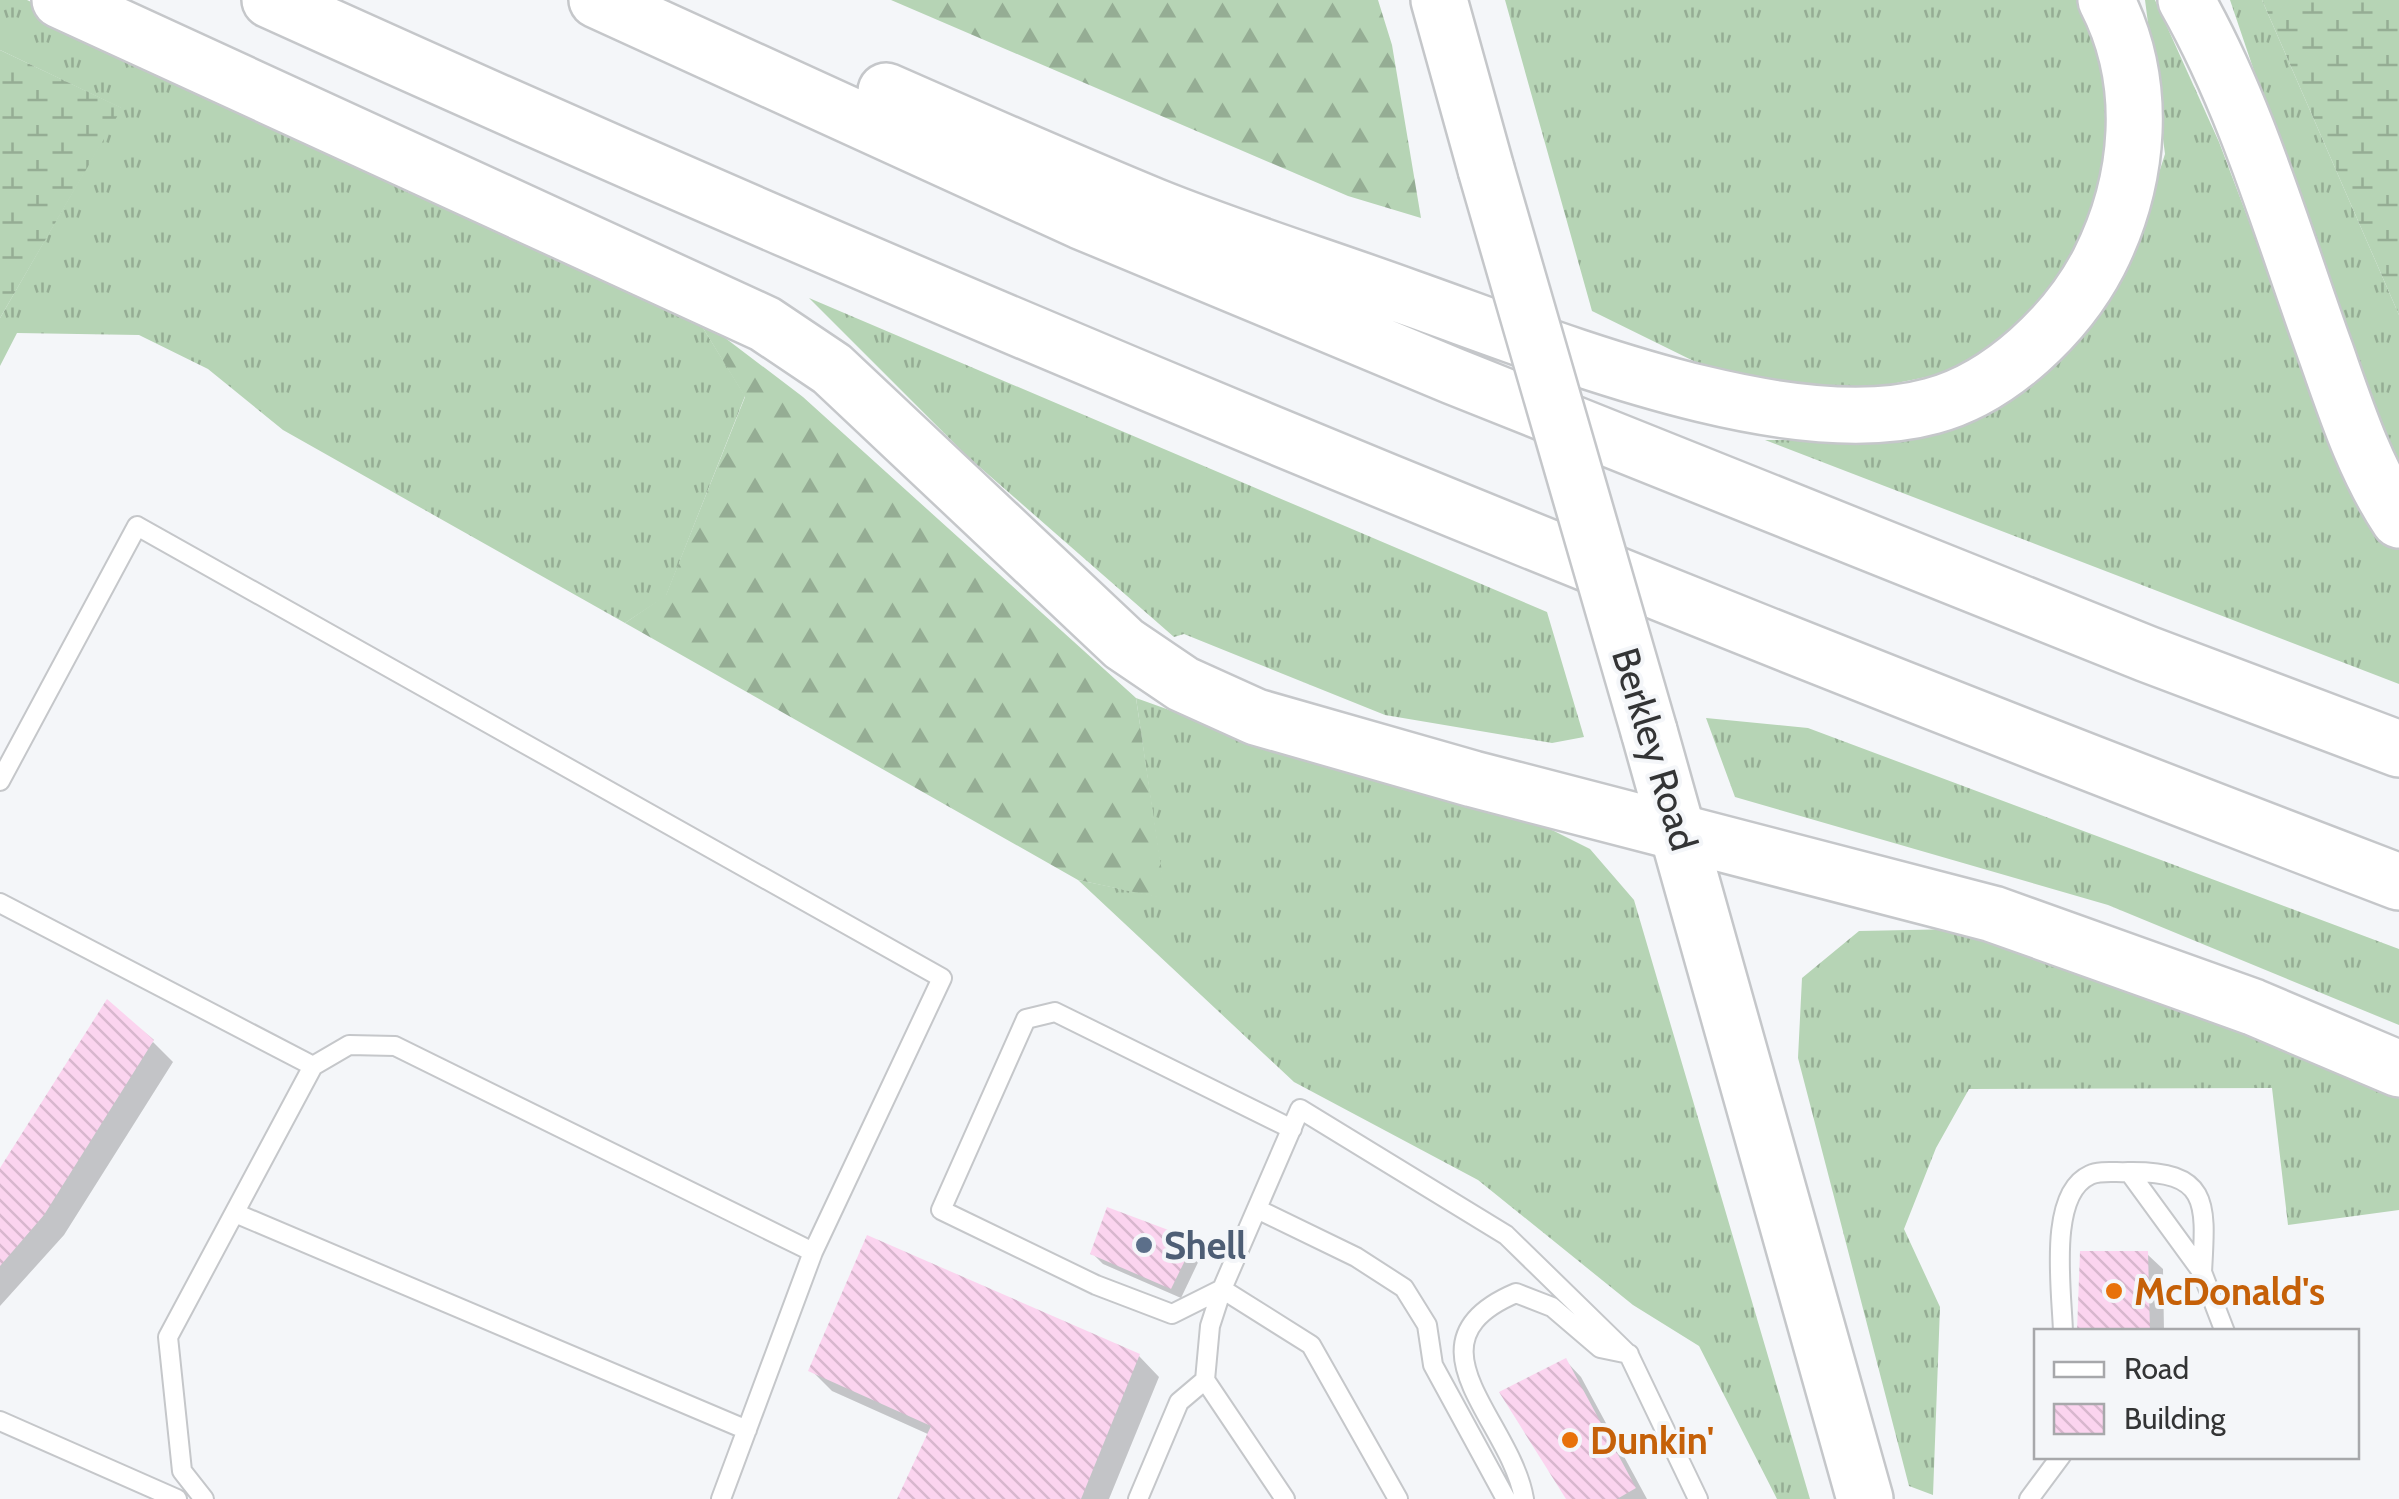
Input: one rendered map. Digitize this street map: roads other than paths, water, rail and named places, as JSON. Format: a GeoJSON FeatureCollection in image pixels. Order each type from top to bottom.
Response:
{"type":"FeatureCollection","features":[{"type":"Feature","properties":{"kind":"main road"},"geometry":{"type":"LineString","coordinates":[[60,0],[765,324],[832,370],[1124,644],[1183,684],[1256,717],[1682,834],[1994,914],[2253,1006],[2399,1069]]}},
{"type":"Feature","properties":{"kind":"main road"},"geometry":{"type":"LineString","coordinates":[[270,0],[1179,399],[1774,640],[2399,882]]}},
{"type":"Feature","properties":{"kind":"main road"},"geometry":{"type":"LineString","coordinates":[[597,0],[1081,221],[1400,354],[2147,654],[2399,749]]}},
{"type":"Feature","properties":{"kind":"main road"},"geometry":{"type":"LineString","coordinates":[[681,0],[1155,206],[1599,362],[1707,393],[1822,416],[1934,406],[1995,376],[2072,307],[2120,220],[2136,129],[2132,73],[2106,0]]}},
{"type":"Feature","properties":{"kind":"main road","name":"Berkley Road"},"geometry":{"type":"LineString","coordinates":[[1440,0],[1486,170],[1682,834],[1865,1499]]}},
{"type":"Feature","properties":{"kind":"main road"},"geometry":{"type":"LineString","coordinates":[[2186,0],[2208,40],[2248,138],[2354,433],[2399,520]]}},
{"type":"Feature","properties":{"kind":"lane"},"geometry":{"type":"LineString","coordinates":[[0,781],[137,526],[942,978],[813,1252],[721,1499]]}},
{"type":"Feature","properties":{"kind":"lane"},"geometry":{"type":"LineString","coordinates":[[0,903],[313,1066]]}},
{"type":"Feature","properties":{"kind":"lane"},"geometry":{"type":"LineString","coordinates":[[1222,1289],[1172,1314],[1096,1285],[940,1210],[1026,1020],[1055,1012],[1292,1128]]}},
{"type":"Feature","properties":{"kind":"lane"},"geometry":{"type":"LineString","coordinates":[[204,1499],[182,1472],[168,1337],[313,1066],[349,1045],[396,1046],[813,1252]]}},
{"type":"Feature","properties":{"kind":"lane"},"geometry":{"type":"LineString","coordinates":[[1281,1497],[1205,1380],[1210,1326],[1222,1289],[1300,1109],[1506,1235],[1629,1354],[1698,1499]]}},
{"type":"Feature","properties":{"kind":"lane"},"geometry":{"type":"LineString","coordinates":[[2129,1172],[2202,1272],[2224,1329]]}},
{"type":"Feature","properties":{"kind":"lane"},"geometry":{"type":"LineString","coordinates":[[2063,1329],[2061,1223],[2068,1192],[2090,1174],[2167,1172],[2190,1182],[2204,1205],[2202,1272]]}},
{"type":"Feature","properties":{"kind":"lane"},"geometry":{"type":"LineString","coordinates":[[1257,1209],[1356,1256],[1404,1288],[1426,1325],[1433,1365],[1506,1499]]}},
{"type":"Feature","properties":{"kind":"lane"},"geometry":{"type":"LineString","coordinates":[[235,1214],[747,1430]]}},
{"type":"Feature","properties":{"kind":"lane"},"geometry":{"type":"LineString","coordinates":[[1222,1289],[1311,1345],[1398,1499]]}},
{"type":"Feature","properties":{"kind":"lane"},"geometry":{"type":"LineString","coordinates":[[1524,1499],[1520,1471],[1462,1366],[1464,1332],[1483,1307],[1516,1293],[1552,1306],[1600,1348],[1629,1354]]}},
{"type":"Feature","properties":{"kind":"lane"},"geometry":{"type":"LineString","coordinates":[[1138,1499],[1180,1402],[1205,1380]]}},
{"type":"Feature","properties":{"kind":"lane"},"geometry":{"type":"LineString","coordinates":[[0,1421],[178,1499]]}},
{"type":"Feature","properties":{"kind":"lane"},"geometry":{"type":"LineString","coordinates":[[2029,1499],[2059,1459]]}},
{"type":"Feature","properties":{"kind":"place","name":"Shell"},"geometry":{"type":"Point","coordinates":[1144,1245]}},
{"type":"Feature","properties":{"kind":"place","name":"McDonald's"},"geometry":{"type":"Point","coordinates":[2114,1291]}},
{"type":"Feature","properties":{"kind":"place","name":"Dunkin'"},"geometry":{"type":"Point","coordinates":[1570,1440]}}]}
